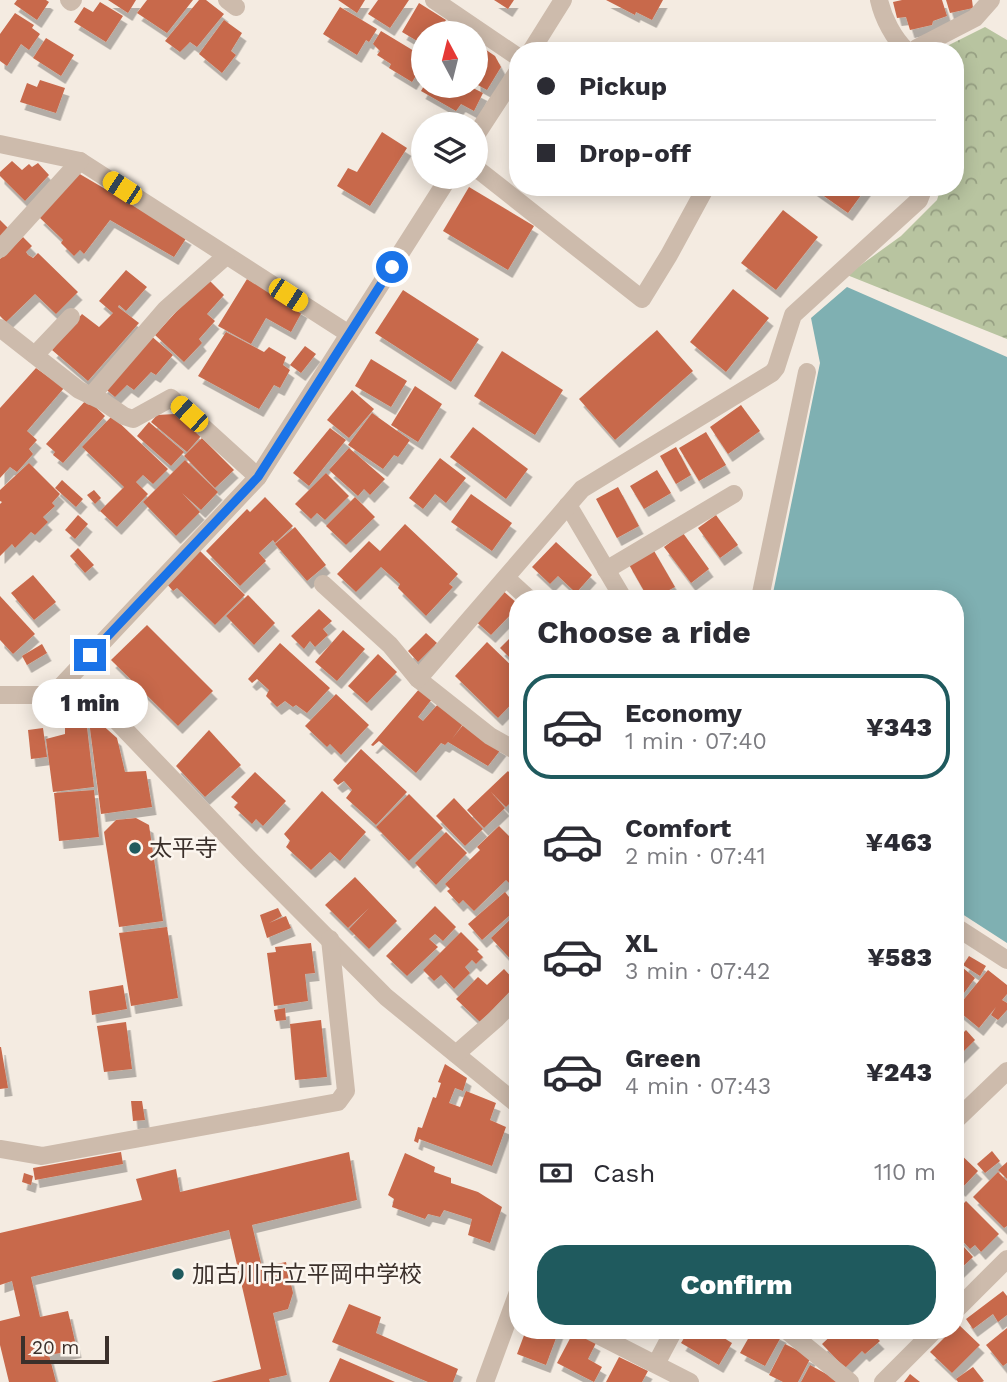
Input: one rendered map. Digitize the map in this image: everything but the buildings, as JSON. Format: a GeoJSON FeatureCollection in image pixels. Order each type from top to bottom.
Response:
{"type":"FeatureCollection","features":[{"type":"Feature","properties":{"kind":"street"},"geometry":{"type":"LineString","coordinates":[[434,0],[509,51]]}},
{"type":"Feature","properties":{"kind":"street"},"geometry":{"type":"LineString","coordinates":[[537,42],[563,0]]}},
{"type":"Feature","properties":{"kind":"street"},"geometry":{"type":"LineString","coordinates":[[879,0],[898,42]]}},
{"type":"Feature","properties":{"kind":"street"},"geometry":{"type":"LineString","coordinates":[[929,42],[975,19],[991,0]]}},
{"type":"Feature","properties":{"kind":"street"},"geometry":{"type":"LineString","coordinates":[[488,117],[509,85]]}},
{"type":"Feature","properties":{"kind":"street"},"geometry":{"type":"LineString","coordinates":[[0,144],[80,160],[349,334]]}},
{"type":"Feature","properties":{"kind":"street"},"geometry":{"type":"LineString","coordinates":[[0,249],[80,160]]}},
{"type":"Feature","properties":{"kind":"street"},"geometry":{"type":"LineString","coordinates":[[488,177],[509,194]]}},
{"type":"Feature","properties":{"kind":"street"},"geometry":{"type":"LineString","coordinates":[[53,695],[258,477],[441,189]]}},
{"type":"Feature","properties":{"kind":"street"},"geometry":{"type":"LineString","coordinates":[[511,196],[642,299],[701,196]]}},
{"type":"Feature","properties":{"kind":"street"},"geometry":{"type":"LineString","coordinates":[[418,679],[582,489],[772,373],[793,315],[921,196]]}},
{"type":"Feature","properties":{"kind":"street"},"geometry":{"type":"LineString","coordinates":[[91,396],[166,309],[226,256]]}},
{"type":"Feature","properties":{"kind":"street"},"geometry":{"type":"LineString","coordinates":[[35,355],[71,317]]}},
{"type":"Feature","properties":{"kind":"street"},"geometry":{"type":"LineString","coordinates":[[0,328],[79,390],[124,416],[133,419],[172,398],[258,477]]}},
{"type":"Feature","properties":{"kind":"street"},"geometry":{"type":"LineString","coordinates":[[762,590],[807,372]]}},
{"type":"Feature","properties":{"kind":"street"},"geometry":{"type":"LineString","coordinates":[[606,570],[734,495]]}},
{"type":"Feature","properties":{"kind":"street"},"geometry":{"type":"LineString","coordinates":[[568,505],[618,590]]}},
{"type":"Feature","properties":{"kind":"street"},"geometry":{"type":"LineString","coordinates":[[506,578],[519,590]]}},
{"type":"Feature","properties":{"kind":"street"},"geometry":{"type":"LineString","coordinates":[[323,584],[390,645],[418,679],[491,736],[509,747]]}},
{"type":"Feature","properties":{"kind":"street"},"geometry":{"type":"LineString","coordinates":[[0,695],[53,695],[109,713],[386,997],[509,1098]]}},
{"type":"Feature","properties":{"kind":"street"},"geometry":{"type":"LineString","coordinates":[[964,932],[1007,960]]}},
{"type":"Feature","properties":{"kind":"street"},"geometry":{"type":"LineString","coordinates":[[0,1149],[43,1156],[338,1102],[346,1091],[330,939]]}},
{"type":"Feature","properties":{"kind":"street"},"geometry":{"type":"LineString","coordinates":[[456,1055],[509,1005]]}},
{"type":"Feature","properties":{"kind":"street"},"geometry":{"type":"LineString","coordinates":[[964,1112],[1007,1071]]}},
{"type":"Feature","properties":{"kind":"street"},"geometry":{"type":"LineString","coordinates":[[964,1302],[1007,1259]]}},
{"type":"Feature","properties":{"kind":"street"},"geometry":{"type":"LineString","coordinates":[[485,1382],[509,1318]]}},
{"type":"Feature","properties":{"kind":"street"},"geometry":{"type":"LineString","coordinates":[[607,1339],[690,1382]]}},
{"type":"Feature","properties":{"kind":"street"},"geometry":{"type":"LineString","coordinates":[[656,1364],[669,1339]]}},
{"type":"Feature","properties":{"kind":"street"},"geometry":{"type":"LineString","coordinates":[[797,1339],[850,1382]]}},
{"type":"Feature","properties":{"kind":"street"},"geometry":{"type":"LineString","coordinates":[[883,1382],[926,1339]]}},
{"type":"Feature","properties":{"kind":"green space"},"geometry":{"type":"Polygon","coordinates":[[[985,27],[1007,40],[1007,339],[847,275],[901,236],[938,196],[964,196],[964,42],[955,42],[985,27]]]}},
{"type":"Feature","properties":{"kind":"water"},"geometry":{"type":"Polygon","coordinates":[[[847,287],[1007,357],[1007,943],[964,915],[964,590],[774,590],[820,363],[811,318],[847,287]]]}},
{"type":"Feature","properties":{"kind":"place","name":"太平寺"},"geometry":{"type":"Point","coordinates":[135,848]}},
{"type":"Feature","properties":{"kind":"place","name":"加古川市立平岡中学校"},"geometry":{"type":"Point","coordinates":[178,1274]}},
{"type":"Feature","properties":{"kind":"route"},"geometry":{"type":"LineString","coordinates":[[90,655],[258,477],[392,267]]}}]}
